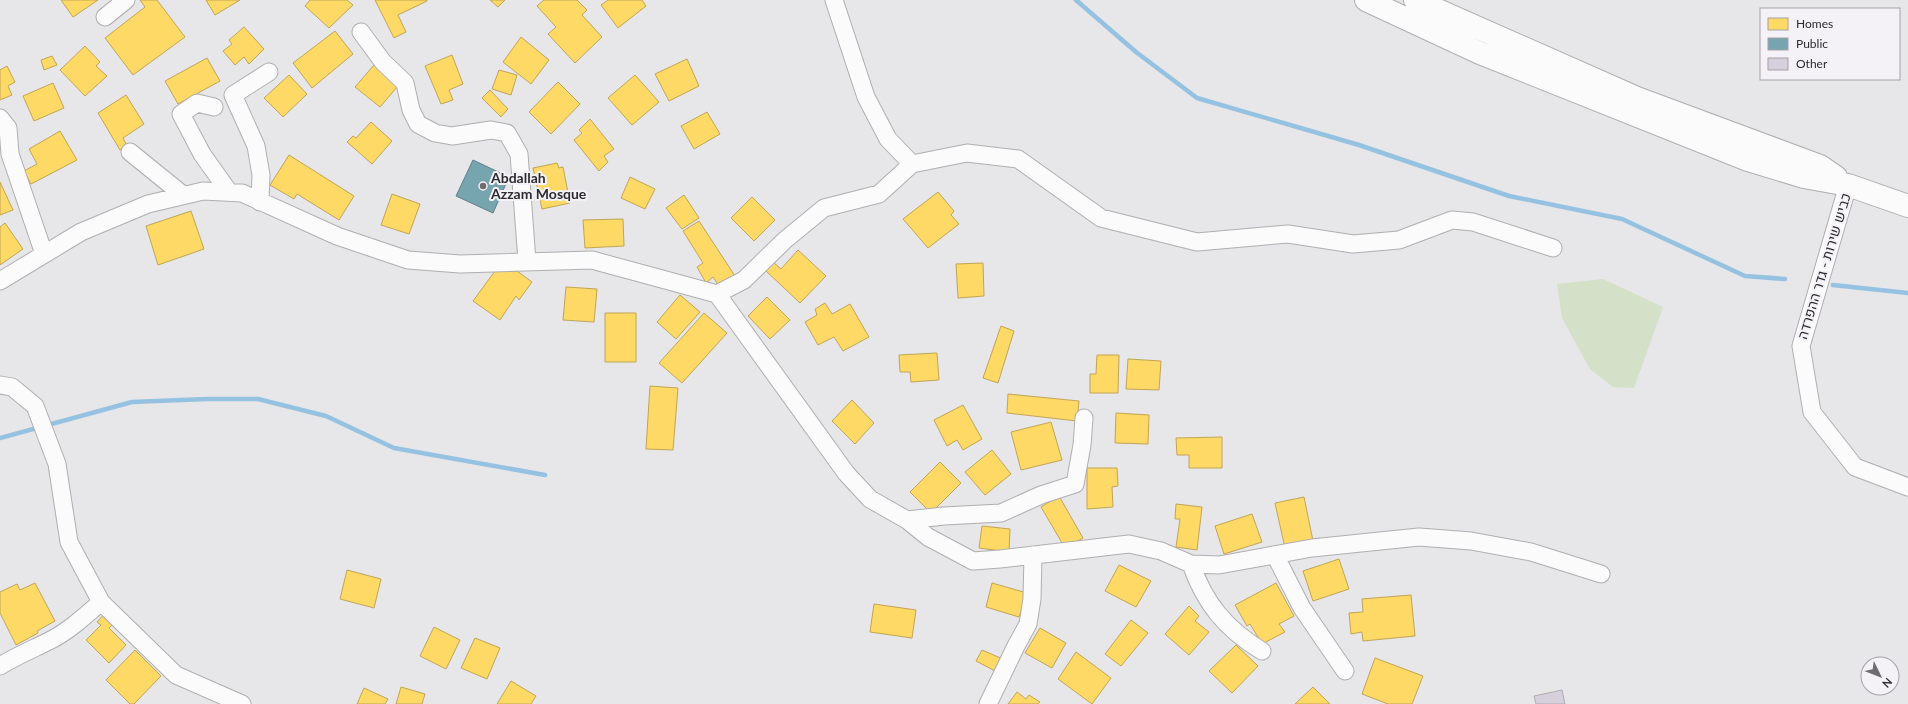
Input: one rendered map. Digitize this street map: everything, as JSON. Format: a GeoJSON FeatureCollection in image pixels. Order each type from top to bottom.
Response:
{"type":"FeatureCollection","features":[{"type":"Feature","properties":{"kind":"main road"},"geometry":{"type":"LineString","coordinates":[[1366,0],[1820,166],[1848,185],[1908,206]]}},
{"type":"Feature","properties":{"kind":"main road"},"geometry":{"type":"LineString","coordinates":[[1415,0],[1484,43]]}},
{"type":"Feature","properties":{"kind":"street"},"geometry":{"type":"LineString","coordinates":[[105,17],[126,0]]}},
{"type":"Feature","properties":{"kind":"street"},"geometry":{"type":"LineString","coordinates":[[834,0],[866,97],[888,139],[912,164]]}},
{"type":"Feature","properties":{"kind":"street"},"geometry":{"type":"LineString","coordinates":[[361,32],[383,62],[404,83],[411,110],[418,124],[435,133],[452,136],[491,130],[507,133],[519,154],[527,261]]}},
{"type":"Feature","properties":{"kind":"street"},"geometry":{"type":"LineString","coordinates":[[260,202],[261,175],[256,146],[233,95],[270,72]]}},
{"type":"Feature","properties":{"kind":"street"},"geometry":{"type":"LineString","coordinates":[[214,107],[197,103],[181,114],[202,154],[229,192]]}},
{"type":"Feature","properties":{"kind":"street"},"geometry":{"type":"LineString","coordinates":[[0,118],[8,128],[10,154],[44,254]]}},
{"type":"Feature","properties":{"kind":"street"},"geometry":{"type":"LineString","coordinates":[[130,152],[183,195]]}},
{"type":"Feature","properties":{"kind":"street"},"geometry":{"type":"LineString","coordinates":[[718,294],[744,280],[785,240],[824,208],[879,194],[912,164],[967,153],[1018,158],[1101,218],[1197,242],[1288,234],[1353,244],[1399,240],[1452,220],[1473,222],[1553,248]]}},
{"type":"Feature","properties":{"kind":"street","name":"כביש שירות - גדר ההפרדה"},"geometry":{"type":"LineString","coordinates":[[1848,185],[1800,346],[1812,412],[1855,467],[1908,487]]}},
{"type":"Feature","properties":{"kind":"street"},"geometry":{"type":"LineString","coordinates":[[0,281],[82,232],[148,204],[202,191],[242,193],[337,236],[408,260],[460,264],[592,260],[718,294],[846,473],[870,498],[907,520],[928,537],[973,561],[1129,544],[1161,551],[1191,564],[1219,565],[1312,548],[1419,537],[1471,541],[1531,552],[1601,574]]}},
{"type":"Feature","properties":{"kind":"street"},"geometry":{"type":"LineString","coordinates":[[0,385],[12,387],[36,406],[57,464],[69,542],[101,602],[176,675],[242,704]]}},
{"type":"Feature","properties":{"kind":"street"},"geometry":{"type":"LineString","coordinates":[[907,520],[944,516],[1001,513],[1041,495],[1075,484],[1082,445],[1084,418]]}},
{"type":"Feature","properties":{"kind":"street"},"geometry":{"type":"LineString","coordinates":[[988,704],[1028,624],[1032,599],[1032,555]]}},
{"type":"Feature","properties":{"kind":"street"},"geometry":{"type":"LineString","coordinates":[[1275,555],[1302,608],[1345,671]]}},
{"type":"Feature","properties":{"kind":"street"},"geometry":{"type":"LineString","coordinates":[[1191,564],[1198,584],[1224,622],[1247,642],[1262,651]]}},
{"type":"Feature","properties":{"kind":"street"},"geometry":{"type":"LineString","coordinates":[[0,666],[12,658],[50,640],[75,625],[101,602]]}},
{"type":"Feature","properties":{"kind":"green space"},"geometry":{"type":"Polygon","coordinates":[[[1603,279],[1663,307],[1634,388],[1613,387],[1590,369],[1562,318],[1557,284],[1603,279]]]}},
{"type":"Feature","properties":{"kind":"building: Homes"},"geometry":{"type":"Polygon","coordinates":[[[61,0],[98,0],[73,17],[61,0]]]}},
{"type":"Feature","properties":{"kind":"building: Homes"},"geometry":{"type":"Polygon","coordinates":[[[140,0],[157,0],[185,37],[133,75],[105,38],[145,7],[140,0]]]}},
{"type":"Feature","properties":{"kind":"building: Homes"},"geometry":{"type":"Polygon","coordinates":[[[206,0],[240,0],[215,15],[206,0]]]}},
{"type":"Feature","properties":{"kind":"building: Homes"},"geometry":{"type":"Polygon","coordinates":[[[310,0],[347,0],[353,5],[329,28],[305,6],[310,0]]]}},
{"type":"Feature","properties":{"kind":"building: Homes"},"geometry":{"type":"Polygon","coordinates":[[[375,0],[427,1],[398,15],[406,32],[394,38],[375,0]]]}},
{"type":"Feature","properties":{"kind":"building: Homes"},"geometry":{"type":"Polygon","coordinates":[[[490,0],[505,0],[498,7],[490,0]]]}},
{"type":"Feature","properties":{"kind":"building: Homes"},"geometry":{"type":"Polygon","coordinates":[[[544,0],[577,0],[587,10],[582,15],[602,37],[575,63],[548,34],[556,27],[537,6],[544,0]]]}},
{"type":"Feature","properties":{"kind":"building: Homes"},"geometry":{"type":"Polygon","coordinates":[[[608,0],[642,0],[646,6],[618,28],[601,5],[608,0]]]}},
{"type":"Feature","properties":{"kind":"building: Homes"},"geometry":{"type":"Polygon","coordinates":[[[244,27],[264,49],[249,64],[244,57],[235,65],[223,51],[232,44],[229,40],[244,27]]]}},
{"type":"Feature","properties":{"kind":"building: Homes"},"geometry":{"type":"Polygon","coordinates":[[[335,31],[353,54],[312,88],[293,63],[335,31]]]}},
{"type":"Feature","properties":{"kind":"building: Homes"},"geometry":{"type":"Polygon","coordinates":[[[521,37],[549,60],[531,84],[503,62],[521,37]]]}},
{"type":"Feature","properties":{"kind":"building: Homes"},"geometry":{"type":"Polygon","coordinates":[[[85,46],[100,62],[96,66],[107,76],[85,96],[60,70],[85,46]]]}},
{"type":"Feature","properties":{"kind":"building: Homes"},"geometry":{"type":"Polygon","coordinates":[[[452,55],[463,84],[449,90],[453,100],[441,104],[425,66],[452,55]]]}},
{"type":"Feature","properties":{"kind":"building: Homes"},"geometry":{"type":"Polygon","coordinates":[[[52,56],[57,65],[44,70],[41,60],[52,56]]]}},
{"type":"Feature","properties":{"kind":"building: Homes"},"geometry":{"type":"Polygon","coordinates":[[[207,58],[220,81],[178,104],[165,81],[207,58]]]}},
{"type":"Feature","properties":{"kind":"building: Homes"},"geometry":{"type":"Polygon","coordinates":[[[687,59],[699,86],[669,101],[655,74],[687,59]]]}},
{"type":"Feature","properties":{"kind":"building: Homes"},"geometry":{"type":"Polygon","coordinates":[[[374,65],[398,86],[380,107],[355,87],[374,65]]]}},
{"type":"Feature","properties":{"kind":"building: Homes"},"geometry":{"type":"Polygon","coordinates":[[[7,66],[15,82],[8,86],[12,95],[0,100],[0,70],[7,66]]]}},
{"type":"Feature","properties":{"kind":"building: Homes"},"geometry":{"type":"Polygon","coordinates":[[[499,70],[517,75],[511,95],[492,89],[499,70]]]}},
{"type":"Feature","properties":{"kind":"building: Homes"},"geometry":{"type":"Polygon","coordinates":[[[289,75],[307,94],[283,117],[264,98],[289,75]]]}},
{"type":"Feature","properties":{"kind":"building: Homes"},"geometry":{"type":"Polygon","coordinates":[[[635,75],[659,102],[632,125],[608,98],[635,75]]]}},
{"type":"Feature","properties":{"kind":"building: Homes"},"geometry":{"type":"Polygon","coordinates":[[[558,82],[580,104],[551,134],[529,112],[558,82]]]}},
{"type":"Feature","properties":{"kind":"building: Homes"},"geometry":{"type":"Polygon","coordinates":[[[53,83],[64,108],[34,121],[23,96],[53,83]]]}},
{"type":"Feature","properties":{"kind":"building: Homes"},"geometry":{"type":"Polygon","coordinates":[[[490,90],[508,109],[501,117],[482,98],[490,90]]]}},
{"type":"Feature","properties":{"kind":"building: Homes"},"geometry":{"type":"Polygon","coordinates":[[[126,95],[144,124],[123,138],[127,146],[120,150],[98,113],[126,95]]]}},
{"type":"Feature","properties":{"kind":"building: Homes"},"geometry":{"type":"Polygon","coordinates":[[[707,112],[720,134],[694,149],[681,126],[707,112]]]}},
{"type":"Feature","properties":{"kind":"building: Homes"},"geometry":{"type":"Polygon","coordinates":[[[590,119],[614,149],[604,156],[608,162],[599,171],[574,140],[582,133],[579,130],[590,119]]]}},
{"type":"Feature","properties":{"kind":"building: Homes"},"geometry":{"type":"Polygon","coordinates":[[[371,122],[392,141],[372,164],[347,142],[353,136],[356,138],[371,122]]]}},
{"type":"Feature","properties":{"kind":"building: Homes"},"geometry":{"type":"Polygon","coordinates":[[[60,131],[77,160],[31,184],[24,171],[37,164],[29,149],[60,131]]]}},
{"type":"Feature","properties":{"kind":"building: Homes"},"geometry":{"type":"Polygon","coordinates":[[[289,155],[354,196],[339,220],[297,194],[294,199],[270,185],[289,155]]]}},
{"type":"Feature","properties":{"kind":"building: Homes"},"geometry":{"type":"Polygon","coordinates":[[[557,163],[559,168],[563,167],[570,203],[542,209],[533,168],[557,163]]]}},
{"type":"Feature","properties":{"kind":"building: Homes"},"geometry":{"type":"Polygon","coordinates":[[[630,177],[655,189],[645,209],[621,198],[630,177]]]}},
{"type":"Feature","properties":{"kind":"building: Homes"},"geometry":{"type":"Polygon","coordinates":[[[0,182],[13,210],[0,215],[0,182]]]}},
{"type":"Feature","properties":{"kind":"building: Homes"},"geometry":{"type":"Polygon","coordinates":[[[938,192],[954,211],[951,215],[959,224],[928,248],[903,219],[938,192]]]}},
{"type":"Feature","properties":{"kind":"building: Homes"},"geometry":{"type":"Polygon","coordinates":[[[392,194],[420,204],[409,234],[381,225],[392,194]]]}},
{"type":"Feature","properties":{"kind":"building: Homes"},"geometry":{"type":"Polygon","coordinates":[[[684,195],[699,218],[682,229],[666,208],[684,195]]]}},
{"type":"Feature","properties":{"kind":"building: Homes"},"geometry":{"type":"Polygon","coordinates":[[[752,197],[775,220],[754,241],[731,218],[752,197]]]}},
{"type":"Feature","properties":{"kind":"building: Homes"},"geometry":{"type":"Polygon","coordinates":[[[191,211],[204,249],[158,265],[146,226],[191,211]]]}},
{"type":"Feature","properties":{"kind":"building: Homes"},"geometry":{"type":"Polygon","coordinates":[[[623,219],[624,246],[585,248],[583,220],[623,219]]]}},
{"type":"Feature","properties":{"kind":"building: Homes"},"geometry":{"type":"Polygon","coordinates":[[[699,221],[735,276],[719,286],[713,277],[706,283],[697,267],[703,263],[683,231],[699,221]]]}},
{"type":"Feature","properties":{"kind":"building: Homes"},"geometry":{"type":"Polygon","coordinates":[[[5,223],[23,249],[0,265],[0,227],[5,223]]]}},
{"type":"Feature","properties":{"kind":"building: Homes"},"geometry":{"type":"Polygon","coordinates":[[[798,250],[826,276],[800,303],[765,270],[773,262],[781,269],[798,250]]]}},
{"type":"Feature","properties":{"kind":"building: Homes"},"geometry":{"type":"Polygon","coordinates":[[[983,263],[984,296],[958,298],[956,264],[983,263]]]}},
{"type":"Feature","properties":{"kind":"building: Homes"},"geometry":{"type":"Polygon","coordinates":[[[495,271],[517,271],[532,282],[519,300],[516,296],[500,320],[473,301],[495,271]]]}},
{"type":"Feature","properties":{"kind":"building: Homes"},"geometry":{"type":"Polygon","coordinates":[[[566,287],[597,289],[594,322],[563,320],[566,287]]]}},
{"type":"Feature","properties":{"kind":"building: Homes"},"geometry":{"type":"Polygon","coordinates":[[[680,295],[700,312],[676,339],[657,322],[680,295]]]}},
{"type":"Feature","properties":{"kind":"building: Homes"},"geometry":{"type":"Polygon","coordinates":[[[767,297],[790,320],[770,339],[748,316],[767,297]]]}},
{"type":"Feature","properties":{"kind":"building: Homes"},"geometry":{"type":"Polygon","coordinates":[[[825,303],[832,314],[850,304],[869,337],[843,351],[834,337],[818,345],[805,322],[817,315],[815,309],[825,303]]]}},
{"type":"Feature","properties":{"kind":"building: Homes"},"geometry":{"type":"Polygon","coordinates":[[[605,313],[636,313],[636,362],[605,362],[605,313]]]}},
{"type":"Feature","properties":{"kind":"building: Homes"},"geometry":{"type":"Polygon","coordinates":[[[704,313],[727,333],[682,383],[659,363],[704,313]]]}},
{"type":"Feature","properties":{"kind":"building: Homes"},"geometry":{"type":"Polygon","coordinates":[[[1001,326],[1014,331],[998,383],[983,378],[1001,326]]]}},
{"type":"Feature","properties":{"kind":"building: Homes"},"geometry":{"type":"Polygon","coordinates":[[[937,353],[939,380],[911,382],[910,372],[900,372],[899,355],[937,353]]]}},
{"type":"Feature","properties":{"kind":"building: Homes"},"geometry":{"type":"Polygon","coordinates":[[[1097,355],[1119,355],[1118,393],[1090,393],[1090,374],[1096,374],[1097,355]]]}},
{"type":"Feature","properties":{"kind":"building: Homes"},"geometry":{"type":"Polygon","coordinates":[[[1128,359],[1161,361],[1159,390],[1126,389],[1128,359]]]}},
{"type":"Feature","properties":{"kind":"building: Homes"},"geometry":{"type":"Polygon","coordinates":[[[650,386],[678,388],[673,450],[646,449],[650,386]]]}},
{"type":"Feature","properties":{"kind":"building: Homes"},"geometry":{"type":"Polygon","coordinates":[[[1008,394],[1079,401],[1077,421],[1007,413],[1008,394]]]}},
{"type":"Feature","properties":{"kind":"building: Homes"},"geometry":{"type":"Polygon","coordinates":[[[852,400],[874,423],[855,444],[832,421],[852,400]]]}},
{"type":"Feature","properties":{"kind":"building: Homes"},"geometry":{"type":"Polygon","coordinates":[[[963,405],[982,439],[963,450],[957,440],[947,446],[934,420],[963,405]]]}},
{"type":"Feature","properties":{"kind":"building: Homes"},"geometry":{"type":"Polygon","coordinates":[[[1116,413],[1149,415],[1148,444],[1115,443],[1116,413]]]}},
{"type":"Feature","properties":{"kind":"building: Homes"},"geometry":{"type":"Polygon","coordinates":[[[1051,422],[1062,460],[1021,470],[1011,432],[1051,422]]]}},
{"type":"Feature","properties":{"kind":"building: Homes"},"geometry":{"type":"Polygon","coordinates":[[[1222,437],[1222,468],[1189,468],[1189,455],[1177,455],[1176,438],[1222,437]]]}},
{"type":"Feature","properties":{"kind":"building: Homes"},"geometry":{"type":"Polygon","coordinates":[[[992,450],[1011,474],[985,495],[965,472],[992,450]]]}},
{"type":"Feature","properties":{"kind":"building: Homes"},"geometry":{"type":"Polygon","coordinates":[[[940,462],[961,483],[931,513],[910,492],[940,462]]]}},
{"type":"Feature","properties":{"kind":"building: Homes"},"geometry":{"type":"Polygon","coordinates":[[[1087,468],[1117,468],[1118,486],[1112,487],[1113,507],[1087,509],[1087,468]]]}},
{"type":"Feature","properties":{"kind":"building: Homes"},"geometry":{"type":"Polygon","coordinates":[[[1059,496],[1083,538],[1065,548],[1041,507],[1059,496]]]}},
{"type":"Feature","properties":{"kind":"building: Homes"},"geometry":{"type":"Polygon","coordinates":[[[1304,497],[1313,541],[1285,548],[1275,503],[1304,497]]]}},
{"type":"Feature","properties":{"kind":"building: Homes"},"geometry":{"type":"Polygon","coordinates":[[[1176,504],[1202,507],[1197,550],[1176,547],[1180,519],[1175,519],[1176,504]]]}},
{"type":"Feature","properties":{"kind":"building: Homes"},"geometry":{"type":"Polygon","coordinates":[[[1252,514],[1262,542],[1224,554],[1215,526],[1252,514]]]}},
{"type":"Feature","properties":{"kind":"building: Homes"},"geometry":{"type":"Polygon","coordinates":[[[982,526],[1010,529],[1009,552],[979,548],[982,526]]]}},
{"type":"Feature","properties":{"kind":"building: Homes"},"geometry":{"type":"Polygon","coordinates":[[[1339,559],[1349,589],[1313,601],[1303,571],[1339,559]]]}},
{"type":"Feature","properties":{"kind":"building: Homes"},"geometry":{"type":"Polygon","coordinates":[[[1119,565],[1151,581],[1136,607],[1105,591],[1119,565]]]}},
{"type":"Feature","properties":{"kind":"building: Homes"},"geometry":{"type":"Polygon","coordinates":[[[347,570],[381,579],[374,608],[340,599],[347,570]]]}},
{"type":"Feature","properties":{"kind":"building: Homes"},"geometry":{"type":"Polygon","coordinates":[[[35,583],[55,621],[37,631],[38,633],[16,645],[0,613],[0,592],[17,584],[20,590],[35,583]]]}},
{"type":"Feature","properties":{"kind":"building: Homes"},"geometry":{"type":"Polygon","coordinates":[[[992,583],[1027,593],[1019,617],[986,607],[992,583]]]}},
{"type":"Feature","properties":{"kind":"building: Homes"},"geometry":{"type":"Polygon","coordinates":[[[1276,583],[1294,616],[1279,624],[1285,632],[1262,644],[1250,624],[1247,626],[1235,605],[1276,583]]]}},
{"type":"Feature","properties":{"kind":"building: Homes"},"geometry":{"type":"Polygon","coordinates":[[[1411,595],[1415,636],[1363,641],[1362,632],[1351,634],[1349,613],[1363,612],[1362,599],[1411,595]]]}},
{"type":"Feature","properties":{"kind":"building: Homes"},"geometry":{"type":"Polygon","coordinates":[[[874,604],[916,610],[912,638],[870,632],[874,604]]]}},
{"type":"Feature","properties":{"kind":"building: Homes"},"geometry":{"type":"Polygon","coordinates":[[[1189,606],[1199,616],[1195,621],[1209,632],[1189,655],[1165,634],[1189,606]]]}},
{"type":"Feature","properties":{"kind":"building: Homes"},"geometry":{"type":"Polygon","coordinates":[[[106,612],[116,621],[109,628],[126,645],[109,663],[86,640],[101,625],[97,622],[106,612]]]}},
{"type":"Feature","properties":{"kind":"building: Homes"},"geometry":{"type":"Polygon","coordinates":[[[1131,620],[1148,633],[1121,666],[1105,654],[1131,620]]]}},
{"type":"Feature","properties":{"kind":"building: Homes"},"geometry":{"type":"Polygon","coordinates":[[[434,627],[460,640],[446,669],[420,656],[434,627]]]}},
{"type":"Feature","properties":{"kind":"building: Homes"},"geometry":{"type":"Polygon","coordinates":[[[1040,628],[1066,643],[1052,668],[1025,653],[1040,628]]]}},
{"type":"Feature","properties":{"kind":"building: Homes"},"geometry":{"type":"Polygon","coordinates":[[[475,638],[500,648],[487,679],[461,668],[475,638]]]}},
{"type":"Feature","properties":{"kind":"building: Homes"},"geometry":{"type":"Polygon","coordinates":[[[1236,645],[1258,666],[1232,693],[1209,671],[1236,645]]]}},
{"type":"Feature","properties":{"kind":"building: Homes"},"geometry":{"type":"Polygon","coordinates":[[[135,650],[161,676],[134,704],[130,704],[106,680],[135,650]]]}},
{"type":"Feature","properties":{"kind":"building: Homes"},"geometry":{"type":"Polygon","coordinates":[[[982,650],[1005,660],[999,673],[976,661],[982,650]]]}},
{"type":"Feature","properties":{"kind":"building: Homes"},"geometry":{"type":"Polygon","coordinates":[[[1076,652],[1111,678],[1092,704],[1058,679],[1076,652]]]}},
{"type":"Feature","properties":{"kind":"building: Homes"},"geometry":{"type":"Polygon","coordinates":[[[1375,658],[1423,676],[1412,704],[1388,704],[1362,694],[1375,658]]]}},
{"type":"Feature","properties":{"kind":"building: Homes"},"geometry":{"type":"Polygon","coordinates":[[[511,681],[536,696],[531,704],[497,704],[511,681]]]}},
{"type":"Feature","properties":{"kind":"building: Homes"},"geometry":{"type":"Polygon","coordinates":[[[401,687],[425,694],[422,704],[396,704],[401,687]]]}},
{"type":"Feature","properties":{"kind":"building: Homes"},"geometry":{"type":"Polygon","coordinates":[[[1313,687],[1330,704],[1295,704],[1313,687]]]}},
{"type":"Feature","properties":{"kind":"building: Homes"},"geometry":{"type":"Polygon","coordinates":[[[364,688],[388,699],[385,704],[357,704],[364,688]]]}},
{"type":"Feature","properties":{"kind":"building: Homes"},"geometry":{"type":"Polygon","coordinates":[[[1017,692],[1026,699],[1029,695],[1040,702],[1038,704],[1008,704],[1017,692]]]}},
{"type":"Feature","properties":{"kind":"building: Public","name":"Abdallah Azzam Mosque"},"geometry":{"type":"Polygon","coordinates":[[[473,160],[509,177],[493,213],[456,196],[473,160]]]}},
{"type":"Feature","properties":{"kind":"building: Other"},"geometry":{"type":"Polygon","coordinates":[[[1562,690],[1565,704],[1536,704],[1534,696],[1562,690]]]}},
{"type":"Feature","properties":{"kind":"waterway"},"geometry":{"type":"LineString","coordinates":[[1076,0],[1136,52],[1197,98],[1359,145],[1509,196],[1622,219],[1745,276],[1785,279]]}},
{"type":"Feature","properties":{"kind":"waterway"},"geometry":{"type":"LineString","coordinates":[[1833,285],[1908,293]]}},
{"type":"Feature","properties":{"kind":"waterway"},"geometry":{"type":"LineString","coordinates":[[0,438],[132,402],[207,399],[258,399],[326,416],[394,448],[545,475]]}},
{"type":"Feature","properties":{"kind":"place","name":"Abdallah Azzam Mosque"},"geometry":{"type":"Point","coordinates":[483,186]}}]}
